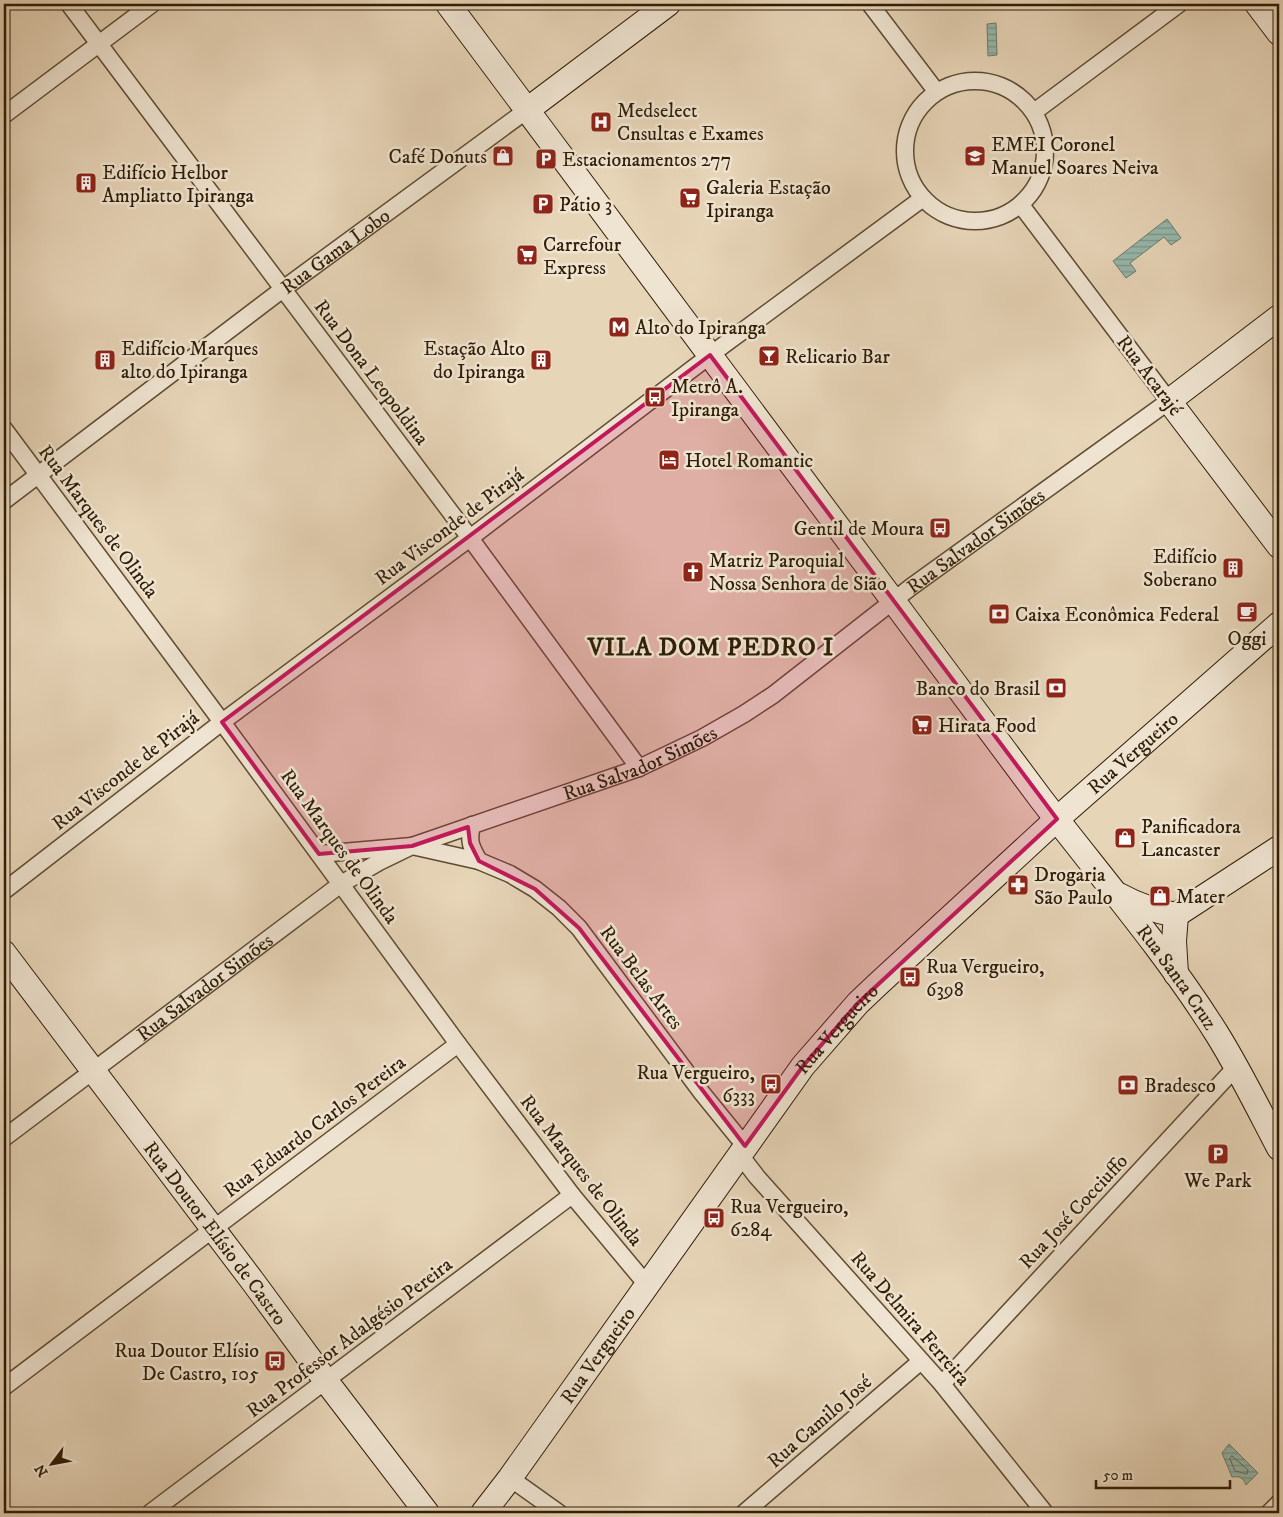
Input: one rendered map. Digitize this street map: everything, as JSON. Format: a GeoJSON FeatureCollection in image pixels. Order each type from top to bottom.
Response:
{"type":"FeatureCollection","features":[{"type":"Feature","properties":{"kind":"main road","name":"Rua Santa Cruz"},"geometry":{"type":"LineString","coordinates":[[448,4],[893,601],[1176,974],[1217,1034],[1279,1148]]}},
{"type":"Feature","properties":{"kind":"main road","name":"Rua Gama Lobo"},"geometry":{"type":"LineString","coordinates":[[527,110],[668,4]]}},
{"type":"Feature","properties":{"kind":"main road"},"geometry":{"type":"LineString","coordinates":[[1257,4],[1279,34]]}},
{"type":"Feature","properties":{"kind":"main road","name":"Rua Salvador Simões"},"geometry":{"type":"LineString","coordinates":[[1169,400],[1279,317]]}},
{"type":"Feature","properties":{"kind":"main road","name":"Rua Acarajé"},"geometry":{"type":"LineString","coordinates":[[1169,400],[1279,546]]}},
{"type":"Feature","properties":{"kind":"main road","name":"Rua Vergueiro"},"geometry":{"type":"LineString","coordinates":[[483,1513],[510,1478],[803,1066],[858,1003],[1057,819],[1279,624]]}},
{"type":"Feature","properties":{"kind":"main road"},"geometry":{"type":"LineString","coordinates":[[1115,893],[1157,912],[1176,915],[1279,848]]}},
{"type":"Feature","properties":{"kind":"main road"},"geometry":{"type":"LineString","coordinates":[[1176,915],[1174,941],[1176,974]]}},
{"type":"Feature","properties":{"kind":"main road","name":"Rua Doutor Elísio de Castro"},"geometry":{"type":"LineString","coordinates":[[4,952],[427,1513]]}},
{"type":"Feature","properties":{"kind":"street","name":"Rua Dona Leopoldina"},"geometry":{"type":"LineString","coordinates":[[69,4],[470,538],[638,768]]}},
{"type":"Feature","properties":{"kind":"street"},"geometry":{"type":"LineString","coordinates":[[4,115],[152,4]]}},
{"type":"Feature","properties":{"kind":"street"},"geometry":{"type":"LineString","coordinates":[[870,4],[936,91]]}},
{"type":"Feature","properties":{"kind":"street"},"geometry":{"type":"LineString","coordinates":[[1034,112],[1179,4]]}},
{"type":"Feature","properties":{"kind":"street"},"geometry":{"type":"LineString","coordinates":[[979,80],[1000,85],[1019,96],[1034,112],[1043,130],[1046,151],[1043,171],[1035,190],[1021,205],[1003,216],[982,222],[967,221],[940,212],[922,198],[910,178],[904,154],[907,130],[918,108],[936,91],[957,82],[979,80]]}},
{"type":"Feature","properties":{"kind":"street","name":"Rua Gama Lobo"},"geometry":{"type":"LineString","coordinates":[[4,501],[283,289],[527,110]]}},
{"type":"Feature","properties":{"kind":"street","name":"Rua Visconde de Pirajá"},"geometry":{"type":"LineString","coordinates":[[4,891],[222,722],[922,198]]}},
{"type":"Feature","properties":{"kind":"street","name":"Rua Acarajé"},"geometry":{"type":"LineString","coordinates":[[1021,205],[1169,400]]}},
{"type":"Feature","properties":{"kind":"street","name":"Rua Salvador Simões"},"geometry":{"type":"LineString","coordinates":[[4,1138],[341,884],[379,862],[412,846],[638,768],[702,738],[744,714],[773,695],[893,601],[1169,400]]}},
{"type":"Feature","properties":{"kind":"street","name":"Rua Marques de Olinda"},"geometry":{"type":"LineString","coordinates":[[4,429],[458,1044],[572,1195],[647,1285]]}},
{"type":"Feature","properties":{"kind":"street"},"geometry":{"type":"LineString","coordinates":[[472,825],[469,836],[470,843],[479,861]]}},
{"type":"Feature","properties":{"kind":"street","name":"Rua Salvador Simões"},"geometry":{"type":"LineString","coordinates":[[319,854],[412,846]]}},
{"type":"Feature","properties":{"kind":"street","name":"Rua Belas Artes"},"geometry":{"type":"LineString","coordinates":[[412,846],[479,861],[510,874],[535,888],[559,908],[579,928],[743,1151]]}},
{"type":"Feature","properties":{"kind":"street","name":"Rua Eduardo Carlos Pereira"},"geometry":{"type":"LineString","coordinates":[[4,1387],[458,1044]]}},
{"type":"Feature","properties":{"kind":"street","name":"Rua José Cocciuffo"},"geometry":{"type":"LineString","coordinates":[[942,1384],[1236,1067]]}},
{"type":"Feature","properties":{"kind":"street","name":"Rua Delmira Ferreira"},"geometry":{"type":"LineString","coordinates":[[743,1151],[757,1176],[942,1384],[1045,1513]]}},
{"type":"Feature","properties":{"kind":"street","name":"Rua Professor Adalgésio Pereira"},"geometry":{"type":"LineString","coordinates":[[150,1513],[572,1195]]}},
{"type":"Feature","properties":{"kind":"street","name":"Rua Camilo José"},"geometry":{"type":"LineString","coordinates":[[744,1513],[920,1361]]}},
{"type":"Feature","properties":{"kind":"street"},"geometry":{"type":"LineString","coordinates":[[510,1478],[559,1513]]}},
{"type":"Feature","properties":{"kind":"street"},"geometry":{"type":"LineString","coordinates":[[1269,1513],[1279,1503]]}},
{"type":"Feature","properties":{"kind":"highlighted area"},"geometry":{"type":"Polygon","coordinates":[[[710,355],[1057,819],[858,1003],[803,1066],[745,1146],[579,928],[535,889],[479,861],[470,843],[468,827],[412,846],[319,854],[222,722],[710,355]]]}},
{"type":"Feature","properties":{"kind":"water"},"geometry":{"type":"Polygon","coordinates":[[[996,23],[997,55],[988,56],[987,24],[996,23]]]}},
{"type":"Feature","properties":{"kind":"water"},"geometry":{"type":"Polygon","coordinates":[[[1167,219],[1181,238],[1171,245],[1164,237],[1130,263],[1136,271],[1126,278],[1113,261],[1167,219]]]}},
{"type":"Feature","properties":{"kind":"water"},"geometry":{"type":"Polygon","coordinates":[[[1229,1444],[1258,1473],[1246,1485],[1244,1480],[1232,1477],[1222,1453],[1229,1444]]]}},
{"type":"Feature","properties":{"kind":"place","name":"Medselect Cnsultas e Exames"},"geometry":{"type":"Point","coordinates":[601,122]}},
{"type":"Feature","properties":{"kind":"place","name":"Café Donuts"},"geometry":{"type":"Point","coordinates":[503,156]}},
{"type":"Feature","properties":{"kind":"place","name":"EMEI Coronel Manuel Soares Neiva"},"geometry":{"type":"Point","coordinates":[975,156]}},
{"type":"Feature","properties":{"kind":"place","name":"Estacionamentos 277"},"geometry":{"type":"Point","coordinates":[546,159]}},
{"type":"Feature","properties":{"kind":"place","name":"Edifício Helbor Ampliatto Ipiranga"},"geometry":{"type":"Point","coordinates":[86,183]}},
{"type":"Feature","properties":{"kind":"place","name":"Galeria Estação Ipiranga"},"geometry":{"type":"Point","coordinates":[690,198]}},
{"type":"Feature","properties":{"kind":"place","name":"Pátio 3"},"geometry":{"type":"Point","coordinates":[543,204]}},
{"type":"Feature","properties":{"kind":"place","name":"Carrefour Express"},"geometry":{"type":"Point","coordinates":[527,255]}},
{"type":"Feature","properties":{"kind":"place","name":"Alto do Ipiranga"},"geometry":{"type":"Point","coordinates":[619,327]}},
{"type":"Feature","properties":{"kind":"place","name":"Relicario Bar"},"geometry":{"type":"Point","coordinates":[769,356]}},
{"type":"Feature","properties":{"kind":"place","name":"Edifício Marques alto do Ipiranga"},"geometry":{"type":"Point","coordinates":[105,360]}},
{"type":"Feature","properties":{"kind":"place","name":"Estação Alto do Ipiranga"},"geometry":{"type":"Point","coordinates":[541,360]}},
{"type":"Feature","properties":{"kind":"place","name":"Metrô A. Ipiranga"},"geometry":{"type":"Point","coordinates":[655,397]}},
{"type":"Feature","properties":{"kind":"place","name":"Hotel Romantic"},"geometry":{"type":"Point","coordinates":[669,460]}},
{"type":"Feature","properties":{"kind":"place","name":"Gentil de Moura"},"geometry":{"type":"Point","coordinates":[940,528]}},
{"type":"Feature","properties":{"kind":"place","name":"Edifício Soberano"},"geometry":{"type":"Point","coordinates":[1233,568]}},
{"type":"Feature","properties":{"kind":"place","name":"Matriz Paroquial Nossa Senhora de Sião"},"geometry":{"type":"Point","coordinates":[693,572]}},
{"type":"Feature","properties":{"kind":"place","name":"Oggi"},"geometry":{"type":"Point","coordinates":[1247,612]}},
{"type":"Feature","properties":{"kind":"place","name":"Caixa Econômica Federal"},"geometry":{"type":"Point","coordinates":[999,614]}},
{"type":"Feature","properties":{"kind":"place","name":"Banco do Brasil"},"geometry":{"type":"Point","coordinates":[1056,688]}},
{"type":"Feature","properties":{"kind":"place","name":"Hirata Food"},"geometry":{"type":"Point","coordinates":[922,725]}},
{"type":"Feature","properties":{"kind":"place","name":"Panificadora Lancaster"},"geometry":{"type":"Point","coordinates":[1125,838]}},
{"type":"Feature","properties":{"kind":"place","name":"Drogaria São Paulo"},"geometry":{"type":"Point","coordinates":[1018,885]}},
{"type":"Feature","properties":{"kind":"place","name":"Mater"},"geometry":{"type":"Point","coordinates":[1160,896]}},
{"type":"Feature","properties":{"kind":"place","name":"Rua Vergueiro, 6398"},"geometry":{"type":"Point","coordinates":[910,977]}},
{"type":"Feature","properties":{"kind":"place","name":"Rua Vergueiro, 6333"},"geometry":{"type":"Point","coordinates":[771,1084]}},
{"type":"Feature","properties":{"kind":"place","name":"Bradesco"},"geometry":{"type":"Point","coordinates":[1128,1085]}},
{"type":"Feature","properties":{"kind":"place","name":"We Park"},"geometry":{"type":"Point","coordinates":[1218,1154]}},
{"type":"Feature","properties":{"kind":"place","name":"Rua Vergueiro, 6284"},"geometry":{"type":"Point","coordinates":[714,1218]}},
{"type":"Feature","properties":{"kind":"place","name":"Rua Doutor Elísio De Castro, 105"},"geometry":{"type":"Point","coordinates":[275,1361]}},
{"type":"Feature","properties":{"kind":"district","name":"VILA DOM PEDRO I"},"geometry":{"type":"Point","coordinates":[711,646]}}]}
